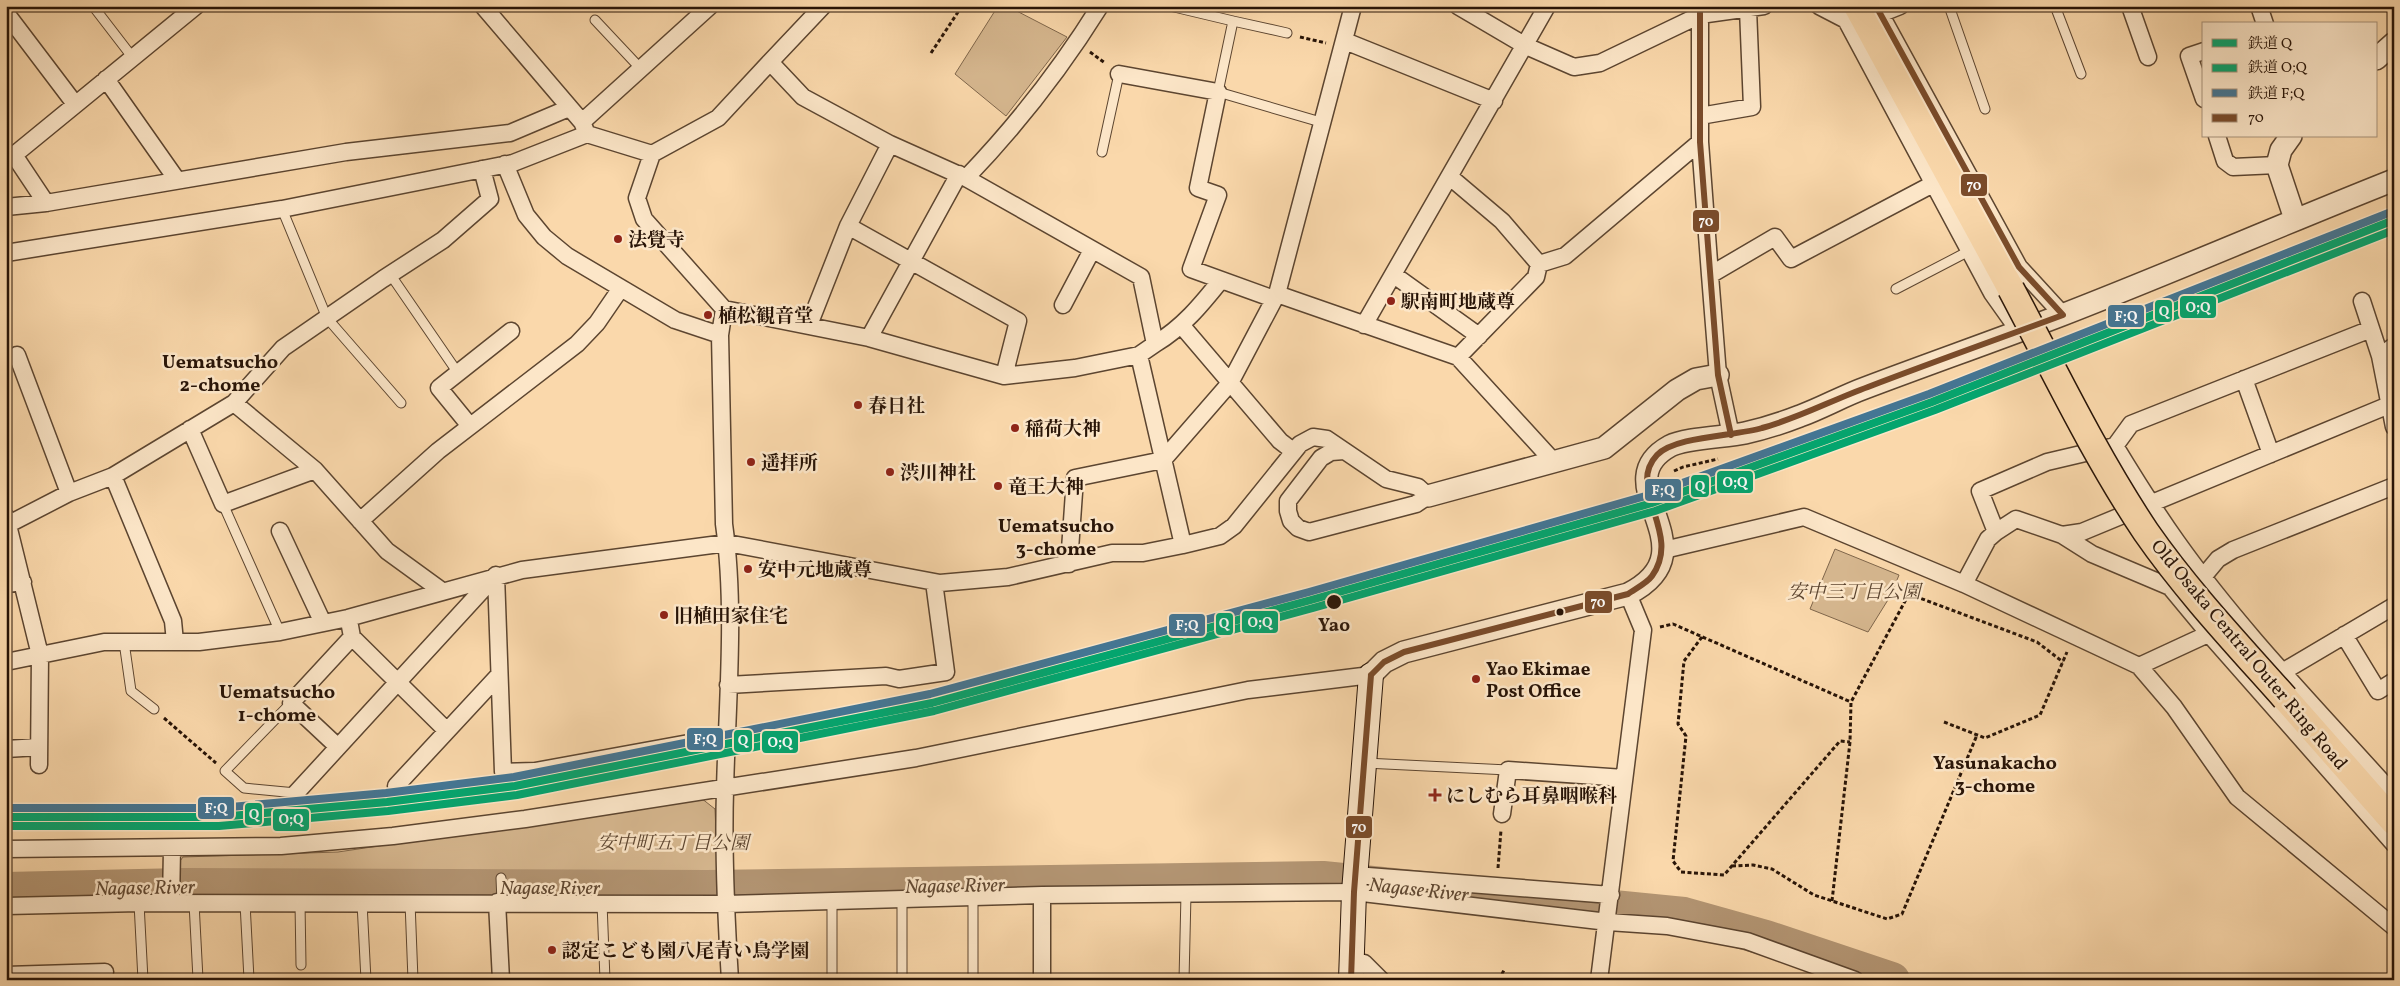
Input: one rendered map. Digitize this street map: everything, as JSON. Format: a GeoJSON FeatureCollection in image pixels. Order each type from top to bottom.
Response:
{"type":"FeatureCollection","features":[{"type":"Feature","properties":{"kind":"main road","name":"Old Osaka Central Outer Ring Road"},"geometry":{"type":"LineString","coordinates":[[1871,9],[2011,289],[2120,490],[2147,532],[2213,617],[2394,822]]}},
{"type":"Feature","properties":{"kind":"main road"},"geometry":{"type":"LineString","coordinates":[[1351,971],[1354,885],[1371,675]]}},
{"type":"Feature","properties":{"kind":"street"},"geometry":{"type":"LineString","coordinates":[[46,203],[14,155],[196,6]]}},
{"type":"Feature","properties":{"kind":"street"},"geometry":{"type":"LineString","coordinates":[[483,6],[570,108],[584,128],[652,154]]}},
{"type":"Feature","properties":{"kind":"street"},"geometry":{"type":"LineString","coordinates":[[6,253],[282,209],[505,164],[584,128],[640,69],[710,6]]}},
{"type":"Feature","properties":{"kind":"street"},"geometry":{"type":"LineString","coordinates":[[823,6],[718,118],[652,154],[637,198],[644,219],[724,309],[869,338],[1004,376],[1075,368],[1139,355],[1182,326],[1221,280]]}},
{"type":"Feature","properties":{"kind":"street"},"geometry":{"type":"LineString","coordinates":[[869,338],[962,176],[1013,125],[1078,42],[1100,6]]}},
{"type":"Feature","properties":{"kind":"street"},"geometry":{"type":"LineString","coordinates":[[1069,564],[1075,478],[1162,460],[1230,383],[1276,296],[1324,123],[1353,6]]}},
{"type":"Feature","properties":{"kind":"street"},"geometry":{"type":"LineString","coordinates":[[1458,6],[1526,46],[1574,66],[1600,63],[1700,11],[1748,9],[1764,6]]}},
{"type":"Feature","properties":{"kind":"street"},"geometry":{"type":"LineString","coordinates":[[1364,324],[1526,46],[1547,6]]}},
{"type":"Feature","properties":{"kind":"street"},"geometry":{"type":"LineString","coordinates":[[1819,6],[1846,20],[1992,293],[2019,331]]}},
{"type":"Feature","properties":{"kind":"street"},"geometry":{"type":"LineString","coordinates":[[1900,6],[1871,9],[2019,267],[2063,315]]}},
{"type":"Feature","properties":{"kind":"street"},"geometry":{"type":"LineString","coordinates":[[2130,6],[2148,57]]}},
{"type":"Feature","properties":{"kind":"street"},"geometry":{"type":"LineString","coordinates":[[2259,6],[2264,22]]}},
{"type":"Feature","properties":{"kind":"street"},"geometry":{"type":"LineString","coordinates":[[1700,116],[1752,107],[1748,9]]}},
{"type":"Feature","properties":{"kind":"street"},"geometry":{"type":"LineString","coordinates":[[1700,11],[1700,142],[1718,375],[1731,435]]}},
{"type":"Feature","properties":{"kind":"street"},"geometry":{"type":"LineString","coordinates":[[6,13],[75,104]]}},
{"type":"Feature","properties":{"kind":"street"},"geometry":{"type":"LineString","coordinates":[[2378,57],[2394,43]]}},
{"type":"Feature","properties":{"kind":"street"},"geometry":{"type":"LineString","coordinates":[[1344,44],[1494,101]]}},
{"type":"Feature","properties":{"kind":"street"},"geometry":{"type":"LineString","coordinates":[[2202,52],[2189,56],[2202,93]]}},
{"type":"Feature","properties":{"kind":"street"},"geometry":{"type":"LineString","coordinates":[[770,62],[803,97],[890,144],[962,176],[1141,278],[1155,344]]}},
{"type":"Feature","properties":{"kind":"street"},"geometry":{"type":"LineString","coordinates":[[1119,74],[1218,92],[1198,188],[1218,196],[1191,269],[1364,324],[1458,357],[1554,462]]}},
{"type":"Feature","properties":{"kind":"street"},"geometry":{"type":"LineString","coordinates":[[106,79],[177,180]]}},
{"type":"Feature","properties":{"kind":"street"},"geometry":{"type":"LineString","coordinates":[[6,208],[46,203],[346,152],[510,133],[570,108]]}},
{"type":"Feature","properties":{"kind":"street"},"geometry":{"type":"LineString","coordinates":[[2218,138],[2226,160],[2233,167],[2277,165]]}},
{"type":"Feature","properties":{"kind":"street"},"geometry":{"type":"LineString","coordinates":[[2290,138],[2281,150],[2277,165],[2295,219]]}},
{"type":"Feature","properties":{"kind":"street"},"geometry":{"type":"LineString","coordinates":[[1539,264],[1565,256],[1700,142]]}},
{"type":"Feature","properties":{"kind":"street"},"geometry":{"type":"LineString","coordinates":[[809,325],[848,226],[890,144]]}},
{"type":"Feature","properties":{"kind":"street"},"geometry":{"type":"LineString","coordinates":[[505,164],[526,215],[544,237],[567,256],[675,320],[720,335]]}},
{"type":"Feature","properties":{"kind":"street"},"geometry":{"type":"LineString","coordinates":[[39,765],[40,655],[8,520],[112,476],[234,403],[283,348],[443,240],[490,199],[482,169]]}},
{"type":"Feature","properties":{"kind":"street"},"geometry":{"type":"LineString","coordinates":[[1450,177],[1502,221],[1539,264]]}},
{"type":"Feature","properties":{"kind":"street"},"geometry":{"type":"LineString","coordinates":[[6,849],[172,849],[280,846],[393,836],[525,819],[916,758],[1248,690],[1371,675],[1384,662],[1404,652],[1628,594],[1642,586],[1653,576],[1661,563],[1664,550],[1645,479],[1649,466],[1656,455],[1672,444],[1748,432],[1800,416],[1863,389],[2063,315],[2394,180]]}},
{"type":"Feature","properties":{"kind":"street"},"geometry":{"type":"LineString","coordinates":[[1710,275],[1775,237],[1791,259],[1934,184]]}},
{"type":"Feature","properties":{"kind":"street"},"geometry":{"type":"LineString","coordinates":[[848,226],[1018,321],[1004,376]]}},
{"type":"Feature","properties":{"kind":"street"},"geometry":{"type":"LineString","coordinates":[[1062,305],[1092,250]]}},
{"type":"Feature","properties":{"kind":"street"},"geometry":{"type":"LineString","coordinates":[[1458,357],[1536,277],[1539,264]]}},
{"type":"Feature","properties":{"kind":"street"},"geometry":{"type":"LineString","coordinates":[[1394,274],[1479,336]]}},
{"type":"Feature","properties":{"kind":"street"},"geometry":{"type":"LineString","coordinates":[[360,521],[438,451],[576,344],[597,323],[621,288]]}},
{"type":"Feature","properties":{"kind":"street"},"geometry":{"type":"LineString","coordinates":[[2362,301],[2380,356],[2394,427]]}},
{"type":"Feature","properties":{"kind":"street"},"geometry":{"type":"LineString","coordinates":[[724,309],[720,335],[724,524],[730,646],[725,788],[725,893],[730,980]]}},
{"type":"Feature","properties":{"kind":"street"},"geometry":{"type":"LineString","coordinates":[[1182,326],[1280,441],[1293,451]]}},
{"type":"Feature","properties":{"kind":"street"},"geometry":{"type":"LineString","coordinates":[[1996,532],[1980,491],[2047,462],[2116,446],[2131,424],[2371,329]]}},
{"type":"Feature","properties":{"kind":"street"},"geometry":{"type":"LineString","coordinates":[[470,426],[439,388],[511,331]]}},
{"type":"Feature","properties":{"kind":"street"},"geometry":{"type":"LineString","coordinates":[[2380,356],[2394,346]]}},
{"type":"Feature","properties":{"kind":"street"},"geometry":{"type":"LineString","coordinates":[[17,355],[69,493]]}},
{"type":"Feature","properties":{"kind":"street"},"geometry":{"type":"LineString","coordinates":[[1139,355],[1183,545]]}},
{"type":"Feature","properties":{"kind":"street"},"geometry":{"type":"LineString","coordinates":[[1344,451],[1331,452],[1321,458],[1288,501],[1291,521],[1298,528],[1309,532],[1416,504],[1428,496],[1604,448],[1678,390],[1696,379],[1718,375]]}},
{"type":"Feature","properties":{"kind":"street"},"geometry":{"type":"LineString","coordinates":[[2244,379],[2270,454]]}},
{"type":"Feature","properties":{"kind":"street"},"geometry":{"type":"LineString","coordinates":[[234,403],[315,470],[387,551],[442,591]]}},
{"type":"Feature","properties":{"kind":"street"},"geometry":{"type":"LineString","coordinates":[[2062,535],[2082,532],[2389,405]]}},
{"type":"Feature","properties":{"kind":"street"},"geometry":{"type":"LineString","coordinates":[[190,429],[223,504],[315,470]]}},
{"type":"Feature","properties":{"kind":"street"},"geometry":{"type":"LineString","coordinates":[[6,662],[104,642],[198,642],[280,632],[348,618],[522,570],[726,543],[934,582],[1008,577],[1112,553],[1143,553],[1220,536],[1234,526],[1293,451],[1306,439],[1313,437],[1327,439],[1386,479],[1418,487],[1428,496]]}},
{"type":"Feature","properties":{"kind":"street"},"geometry":{"type":"LineString","coordinates":[[2116,446],[2150,504],[2203,577],[2394,794]]}},
{"type":"Feature","properties":{"kind":"street"},"geometry":{"type":"LineString","coordinates":[[112,476],[173,621],[175,642]]}},
{"type":"Feature","properties":{"kind":"street"},"geometry":{"type":"LineString","coordinates":[[1384,512],[1392,495],[1391,487],[1386,479]]}},
{"type":"Feature","properties":{"kind":"street"},"geometry":{"type":"LineString","coordinates":[[2170,587],[2203,577],[2218,559],[2233,550],[2394,486]]}},
{"type":"Feature","properties":{"kind":"street"},"geometry":{"type":"LineString","coordinates":[[1664,550],[1804,517],[1964,584],[2139,666],[2174,707],[2237,797],[2394,926]]}},
{"type":"Feature","properties":{"kind":"street"},"geometry":{"type":"LineString","coordinates":[[1964,584],[1988,539],[2016,519],[2062,535],[2092,554],[2170,587],[2394,844]]}},
{"type":"Feature","properties":{"kind":"street"},"geometry":{"type":"LineString","coordinates":[[280,531],[323,623]]}},
{"type":"Feature","properties":{"kind":"street"},"geometry":{"type":"LineString","coordinates":[[496,576],[498,675],[503,772],[535,771],[728,736]]}},
{"type":"Feature","properties":{"kind":"street"},"geometry":{"type":"LineString","coordinates":[[296,793],[496,576]]}},
{"type":"Feature","properties":{"kind":"street"},"geometry":{"type":"LineString","coordinates":[[6,584],[23,582]]}},
{"type":"Feature","properties":{"kind":"street"},"geometry":{"type":"LineString","coordinates":[[728,685],[886,676],[899,679],[946,672],[934,582]]}},
{"type":"Feature","properties":{"kind":"street"},"geometry":{"type":"LineString","coordinates":[[1599,980],[1610,908],[1643,630],[1628,594]]}},
{"type":"Feature","properties":{"kind":"street"},"geometry":{"type":"LineString","coordinates":[[2284,671],[2394,606]]}},
{"type":"Feature","properties":{"kind":"street"},"geometry":{"type":"LineString","coordinates":[[348,618],[352,637],[447,731]]}},
{"type":"Feature","properties":{"kind":"street"},"geometry":{"type":"LineString","coordinates":[[2139,666],[2239,620]]}},
{"type":"Feature","properties":{"kind":"street"},"geometry":{"type":"LineString","coordinates":[[2344,636],[2378,691],[2394,681]]}},
{"type":"Feature","properties":{"kind":"street"},"geometry":{"type":"LineString","coordinates":[[338,747],[291,703],[352,637]]}},
{"type":"Feature","properties":{"kind":"street"},"geometry":{"type":"LineString","coordinates":[[396,786],[498,675]]}},
{"type":"Feature","properties":{"kind":"street"},"geometry":{"type":"LineString","coordinates":[[6,749],[39,747]]}},
{"type":"Feature","properties":{"kind":"street"},"geometry":{"type":"LineString","coordinates":[[1502,814],[1508,770],[1624,778]]}},
{"type":"Feature","properties":{"kind":"street"},"geometry":{"type":"LineString","coordinates":[[171,900],[172,849]]}},
{"type":"Feature","properties":{"kind":"street"},"geometry":{"type":"LineString","coordinates":[[1354,885],[1610,908]]}},
{"type":"Feature","properties":{"kind":"street"},"geometry":{"type":"LineString","coordinates":[[6,906],[139,903],[171,900],[194,903],[500,900],[602,902],[725,893],[832,901],[1042,895],[1186,894],[1354,885],[1496,886],[1610,908],[1667,926],[1747,941],[1812,973],[1855,980]]}},
{"type":"Feature","properties":{"kind":"street"},"geometry":{"type":"LineString","coordinates":[[1042,895],[1042,980]]}},
{"type":"Feature","properties":{"kind":"street"},"geometry":{"type":"LineString","coordinates":[[500,900],[501,980]]}},
{"type":"Feature","properties":{"kind":"street"},"geometry":{"type":"LineString","coordinates":[[1351,971],[1364,963],[1381,980]]}},
{"type":"Feature","properties":{"kind":"street"},"geometry":{"type":"LineString","coordinates":[[6,975],[27,977],[105,972]]}},
{"type":"Feature","properties":{"kind":"lane"},"geometry":{"type":"LineString","coordinates":[[93,6],[133,58]]}},
{"type":"Feature","properties":{"kind":"lane"},"geometry":{"type":"LineString","coordinates":[[1170,6],[1287,34]]}},
{"type":"Feature","properties":{"kind":"lane"},"geometry":{"type":"LineString","coordinates":[[1949,6],[1985,109]]}},
{"type":"Feature","properties":{"kind":"lane"},"geometry":{"type":"LineString","coordinates":[[2056,6],[2081,74]]}},
{"type":"Feature","properties":{"kind":"lane"},"geometry":{"type":"LineString","coordinates":[[595,20],[640,69]]}},
{"type":"Feature","properties":{"kind":"lane"},"geometry":{"type":"LineString","coordinates":[[1233,21],[1218,92],[1324,123]]}},
{"type":"Feature","properties":{"kind":"lane"},"geometry":{"type":"LineString","coordinates":[[1102,152],[1119,74]]}},
{"type":"Feature","properties":{"kind":"lane"},"geometry":{"type":"LineString","coordinates":[[282,209],[327,318],[401,403]]}},
{"type":"Feature","properties":{"kind":"lane"},"geometry":{"type":"LineString","coordinates":[[1896,288],[1969,251]]}},
{"type":"Feature","properties":{"kind":"lane"},"geometry":{"type":"LineString","coordinates":[[390,274],[458,373]]}},
{"type":"Feature","properties":{"kind":"lane"},"geometry":{"type":"LineString","coordinates":[[223,504],[280,632]]}},
{"type":"Feature","properties":{"kind":"lane"},"geometry":{"type":"LineString","coordinates":[[124,642],[131,691],[154,709]]}},
{"type":"Feature","properties":{"kind":"lane"},"geometry":{"type":"LineString","coordinates":[[291,703],[225,771],[244,788],[296,793]]}},
{"type":"Feature","properties":{"kind":"lane"},"geometry":{"type":"LineString","coordinates":[[1364,763],[1508,770]]}},
{"type":"Feature","properties":{"kind":"lane"},"geometry":{"type":"LineString","coordinates":[[500,900],[501,881]]}},
{"type":"Feature","properties":{"kind":"lane"},"geometry":{"type":"LineString","coordinates":[[1184,980],[1186,894]]}},
{"type":"Feature","properties":{"kind":"lane"},"geometry":{"type":"LineString","coordinates":[[972,897],[973,980]]}},
{"type":"Feature","properties":{"kind":"lane"},"geometry":{"type":"LineString","coordinates":[[902,899],[902,980]]}},
{"type":"Feature","properties":{"kind":"lane"},"geometry":{"type":"LineString","coordinates":[[832,901],[832,980]]}},
{"type":"Feature","properties":{"kind":"lane"},"geometry":{"type":"LineString","coordinates":[[362,902],[366,980]]}},
{"type":"Feature","properties":{"kind":"lane"},"geometry":{"type":"LineString","coordinates":[[410,902],[413,980]]}},
{"type":"Feature","properties":{"kind":"lane"},"geometry":{"type":"LineString","coordinates":[[602,902],[605,980]]}},
{"type":"Feature","properties":{"kind":"lane"},"geometry":{"type":"LineString","coordinates":[[139,903],[143,980]]}},
{"type":"Feature","properties":{"kind":"lane"},"geometry":{"type":"LineString","coordinates":[[194,903],[198,978]]}},
{"type":"Feature","properties":{"kind":"lane"},"geometry":{"type":"LineString","coordinates":[[245,903],[249,979]]}},
{"type":"Feature","properties":{"kind":"lane"},"geometry":{"type":"LineString","coordinates":[[300,903],[300,965]]}},
{"type":"Feature","properties":{"kind":"path"},"geometry":{"type":"LineString","coordinates":[[931,53],[962,6]]}},
{"type":"Feature","properties":{"kind":"path"},"geometry":{"type":"LineString","coordinates":[[1287,34],[1344,44]]}},
{"type":"Feature","properties":{"kind":"path"},"geometry":{"type":"LineString","coordinates":[[1078,42],[1119,74]]}},
{"type":"Feature","properties":{"kind":"path"},"geometry":{"type":"LineString","coordinates":[[1832,901],[1850,742],[1850,702],[1909,594],[1920,584]]}},
{"type":"Feature","properties":{"kind":"path"},"geometry":{"type":"LineString","coordinates":[[1909,594],[2037,642],[2063,662]]}},
{"type":"Feature","properties":{"kind":"path"},"geometry":{"type":"LineString","coordinates":[[1643,630],[1673,624],[1850,702]]}},
{"type":"Feature","properties":{"kind":"path"},"geometry":{"type":"LineString","coordinates":[[1944,722],[1985,738],[2040,716],[2074,635]]}},
{"type":"Feature","properties":{"kind":"path"},"geometry":{"type":"LineString","coordinates":[[1702,637],[1684,661],[1678,724],[1686,736],[1672,861],[1681,872],[1724,875],[1840,741],[1850,742]]}},
{"type":"Feature","properties":{"kind":"path"},"geometry":{"type":"LineString","coordinates":[[154,709],[225,771]]}},
{"type":"Feature","properties":{"kind":"path"},"geometry":{"type":"LineString","coordinates":[[1731,866],[1753,865],[1772,869],[1800,888],[1832,901],[1887,919],[1902,914],[1977,735]]}},
{"type":"Feature","properties":{"kind":"path"},"geometry":{"type":"LineString","coordinates":[[1496,886],[1502,814]]}},
{"type":"Feature","properties":{"kind":"path"},"geometry":{"type":"LineString","coordinates":[[1499,980],[1504,970]]}},
{"type":"Feature","properties":{"kind":"green space"},"geometry":{"type":"Polygon","coordinates":[[[998,6],[1007,6],[1067,37],[1006,116],[955,74],[998,6]]]}},
{"type":"Feature","properties":{"kind":"green space","name":"安中三丁目公園"},"geometry":{"type":"Polygon","coordinates":[[[1835,549],[1899,575],[1891,595],[1868,632],[1810,609],[1835,549]]]}},
{"type":"Feature","properties":{"kind":"green space","name":"安中町五丁目公園"},"geometry":{"type":"Polygon","coordinates":[[[701,798],[715,809],[718,883],[179,880],[177,865],[183,857],[338,852],[701,798]]]}},
{"type":"Feature","properties":{"kind":"waterway","name":"Nagase River"},"geometry":{"type":"LineString","coordinates":[[6,890],[183,886],[707,888],[1323,879],[1684,915],[1766,938],[1892,980]]}},
{"type":"Feature","properties":{"kind":"rail line","name":"F;Q"},"geometry":{"type":"LineString","coordinates":[[6,808],[219,808],[386,793],[514,777],[930,694],[1309,592],[1649,495],[1929,394],[2391,212]]}},
{"type":"Feature","properties":{"kind":"rail line","name":"Q"},"geometry":{"type":"LineString","coordinates":[[6,817],[219,817],[387,802],[515,786],[932,703],[1311,600],[1652,503],[1932,402],[2394,220]]}},
{"type":"Feature","properties":{"kind":"rail line","name":"O;Q"},"geometry":{"type":"LineString","coordinates":[[6,826],[219,826],[388,811],[517,795],[934,711],[1313,608],[1655,511],[1935,410],[2394,230]]}},
{"type":"Feature","properties":{"kind":"transit line","name":"70"},"geometry":{"type":"LineString","coordinates":[[1700,6],[1700,142],[1718,375],[1731,435]]}},
{"type":"Feature","properties":{"kind":"transit line","name":"70"},"geometry":{"type":"LineString","coordinates":[[1371,675],[1384,662],[1404,652],[1628,594],[1650,579],[1660,560],[1661,544],[1659,528],[1647,482],[1649,468],[1657,455],[1666,449],[1691,440],[1751,431],[1776,424],[1855,392],[2063,315],[2019,267],[1876,6]]}},
{"type":"Feature","properties":{"kind":"transit line","name":"70"},"geometry":{"type":"LineString","coordinates":[[1351,980],[1354,892],[1371,675]]}},
{"type":"Feature","properties":{"kind":"place","name":"法覺寺"},"geometry":{"type":"Point","coordinates":[618,239]}},
{"type":"Feature","properties":{"kind":"place","name":"駅南町地蔵尊"},"geometry":{"type":"Point","coordinates":[1391,301]}},
{"type":"Feature","properties":{"kind":"place","name":"植松観音堂"},"geometry":{"type":"Point","coordinates":[708,315]}},
{"type":"Feature","properties":{"kind":"place","name":"春日社"},"geometry":{"type":"Point","coordinates":[858,405]}},
{"type":"Feature","properties":{"kind":"place","name":"稲荷大神"},"geometry":{"type":"Point","coordinates":[1015,428]}},
{"type":"Feature","properties":{"kind":"place","name":"遥拝所"},"geometry":{"type":"Point","coordinates":[751,462]}},
{"type":"Feature","properties":{"kind":"place","name":"渋川神社"},"geometry":{"type":"Point","coordinates":[890,472]}},
{"type":"Feature","properties":{"kind":"place","name":"竜王大神"},"geometry":{"type":"Point","coordinates":[998,486]}},
{"type":"Feature","properties":{"kind":"place","name":"安中元地蔵尊"},"geometry":{"type":"Point","coordinates":[748,569]}},
{"type":"Feature","properties":{"kind":"place","name":"Yao"},"geometry":{"type":"Point","coordinates":[1334,602]}},
{"type":"Feature","properties":{"kind":"place","name":"旧植田家住宅"},"geometry":{"type":"Point","coordinates":[664,615]}},
{"type":"Feature","properties":{"kind":"place","name":"Yao Ekimae Post Office"},"geometry":{"type":"Point","coordinates":[1476,679]}},
{"type":"Feature","properties":{"kind":"place","name":"にしむら耳鼻咽喉科"},"geometry":{"type":"Point","coordinates":[1435,795]}},
{"type":"Feature","properties":{"kind":"place","name":"認定こども園八尾青い鳥学園"},"geometry":{"type":"Point","coordinates":[552,950]}},
{"type":"Feature","properties":{"kind":"district","name":"Uematsucho 2-chome"},"geometry":{"type":"Point","coordinates":[220,372]}},
{"type":"Feature","properties":{"kind":"district","name":"Uematsucho 3-chome"},"geometry":{"type":"Point","coordinates":[1056,536]}},
{"type":"Feature","properties":{"kind":"district","name":"Uematsucho 1-chome"},"geometry":{"type":"Point","coordinates":[277,702]}},
{"type":"Feature","properties":{"kind":"district","name":"Yasunakacho 3-chome"},"geometry":{"type":"Point","coordinates":[1995,774]}}]}
